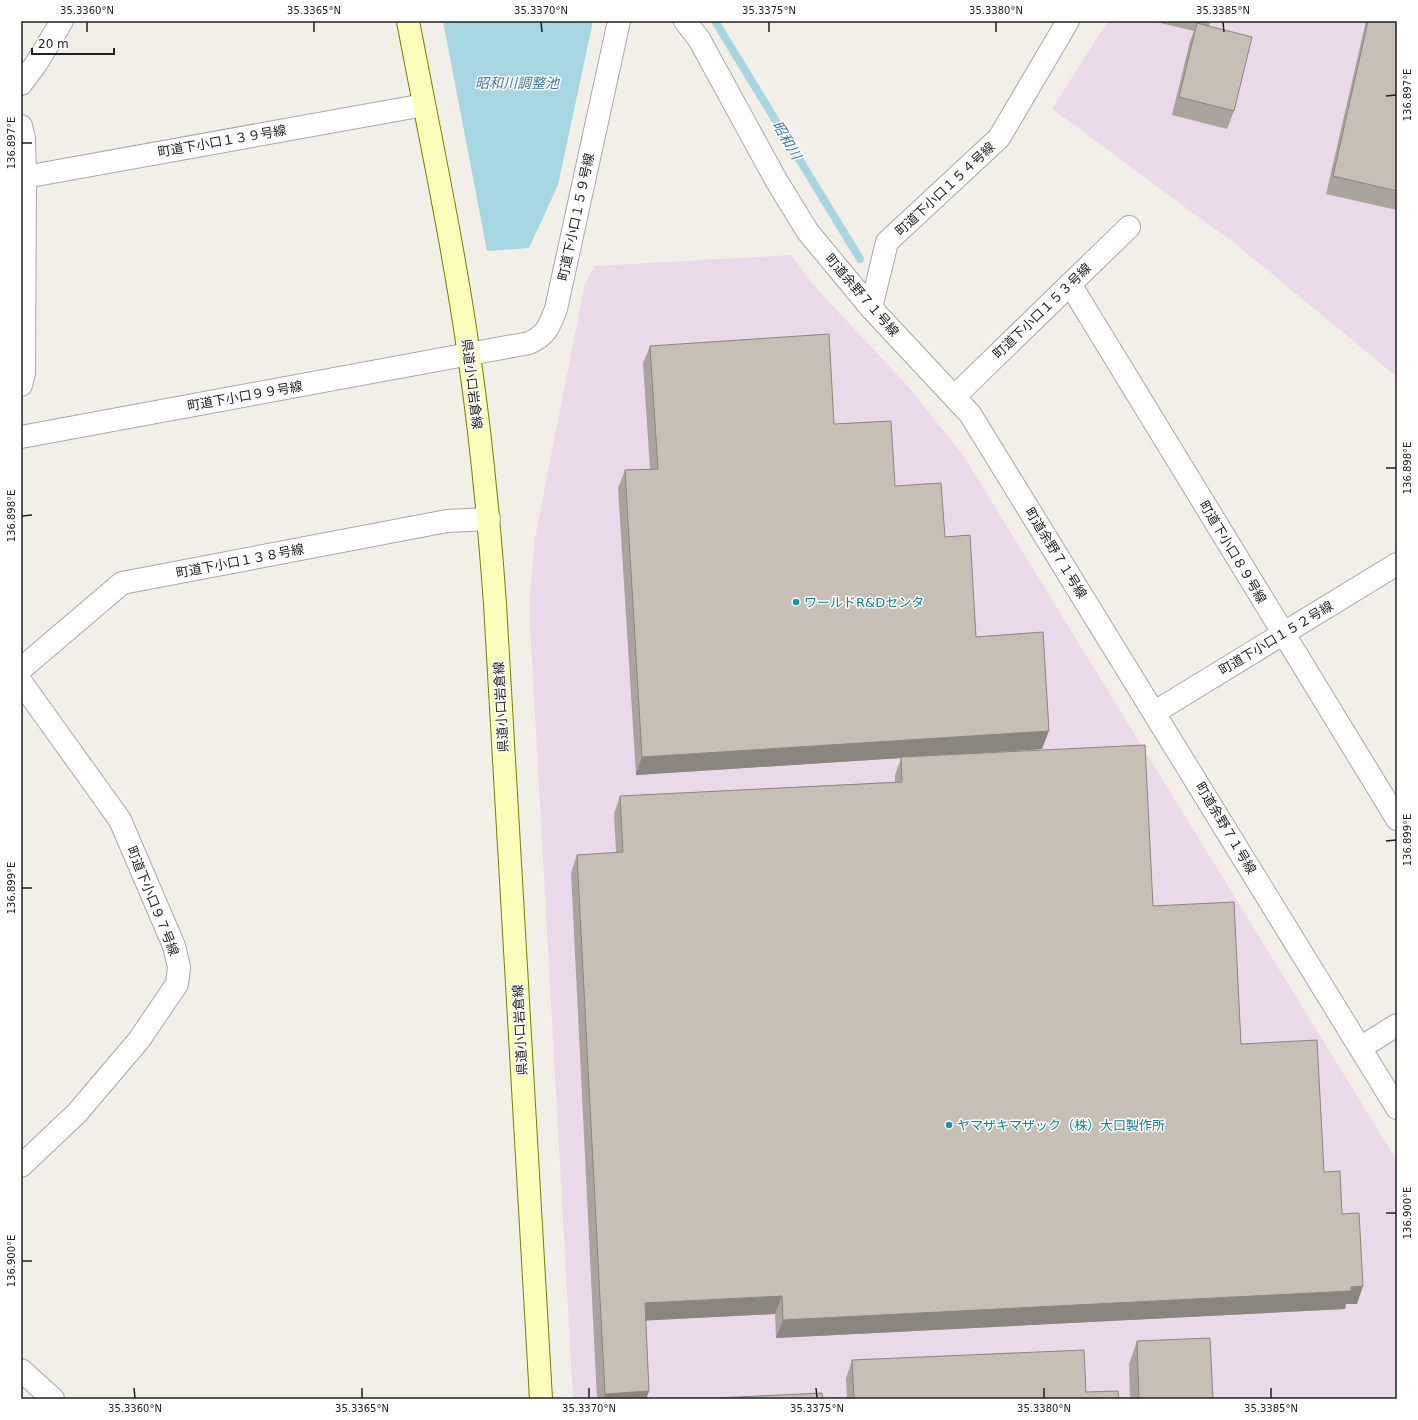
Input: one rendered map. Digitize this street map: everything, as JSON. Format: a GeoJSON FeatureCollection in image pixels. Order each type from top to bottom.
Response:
{"type":"FeatureCollection","features":[{"type":"Feature","properties":{"kind":"main road","name":"県道小口岩倉線"},"geometry":{"type":"LineString","coordinates":[[408,21],[442,196],[469,354],[489,519],[496,612],[541,1399]]}},
{"type":"Feature","properties":{"kind":"street"},"geometry":{"type":"LineString","coordinates":[[21,84],[29,62],[62,21]]}},
{"type":"Feature","properties":{"kind":"street","name":"町道下小口１５９号線"},"geometry":{"type":"LineString","coordinates":[[469,354],[529,344],[544,335],[549,326],[558,298],[619,21]]}},
{"type":"Feature","properties":{"kind":"street","name":"町道余野７１号線"},"geometry":{"type":"LineString","coordinates":[[685,21],[699,39],[776,180],[808,232],[871,308],[970,414],[1155,712],[1397,1108]]}},
{"type":"Feature","properties":{"kind":"street","name":"町道下小口１５４号線"},"geometry":{"type":"LineString","coordinates":[[871,308],[887,242],[999,138],[1068,21]]}},
{"type":"Feature","properties":{"kind":"street","name":"町道下小口１３９号線"},"geometry":{"type":"LineString","coordinates":[[23,176],[424,105]]}},
{"type":"Feature","properties":{"kind":"street"},"geometry":{"type":"LineString","coordinates":[[21,126],[24,139],[24,373],[21,385]]}},
{"type":"Feature","properties":{"kind":"street","name":"町道下小口１５３号線"},"geometry":{"type":"LineString","coordinates":[[954,396],[1129,227]]}},
{"type":"Feature","properties":{"kind":"street","name":"町道下小口８９号線"},"geometry":{"type":"LineString","coordinates":[[1070,284],[1397,819]]}},
{"type":"Feature","properties":{"kind":"street","name":"町道下小口９９号線"},"geometry":{"type":"LineString","coordinates":[[21,437],[469,354]]}},
{"type":"Feature","properties":{"kind":"street","name":"町道下小口１３８号線"},"geometry":{"type":"LineString","coordinates":[[21,669],[122,584],[447,521],[489,519]]}},
{"type":"Feature","properties":{"kind":"street","name":"町道下小口１５２号線"},"geometry":{"type":"LineString","coordinates":[[1155,712],[1397,564]]}},
{"type":"Feature","properties":{"kind":"street","name":"町道下小口９７号線"},"geometry":{"type":"LineString","coordinates":[[21,682],[120,820],[174,946],[179,967],[177,984],[139,1040],[77,1113],[21,1166]]}},
{"type":"Feature","properties":{"kind":"street"},"geometry":{"type":"LineString","coordinates":[[1360,1048],[1397,1025]]}},
{"type":"Feature","properties":{"kind":"street"},"geometry":{"type":"LineString","coordinates":[[21,1370],[53,1399]]}},
{"type":"Feature","properties":{"kind":"shaded area"},"geometry":{"type":"Polygon","coordinates":[[[1108,21],[1397,21],[1397,377],[1238,246],[1052,109],[1108,21]]]}},
{"type":"Feature","properties":{"kind":"shaded area"},"geometry":{"type":"Polygon","coordinates":[[[791,255],[816,288],[906,384],[963,455],[1397,1161],[1397,1399],[573,1399],[529,607],[535,538],[585,283],[595,266],[791,255]]]}},
{"type":"Feature","properties":{"kind":"water","name":"昭和川調整池"},"geometry":{"type":"Polygon","coordinates":[[[443,21],[593,21],[558,185],[529,248],[487,251],[443,21]]]}},
{"type":"Feature","properties":{"kind":"building"},"geometry":{"type":"Polygon","coordinates":[[[1368,21],[1397,21],[1397,191],[1333,176],[1368,21]]]}},
{"type":"Feature","properties":{"kind":"building"},"geometry":{"type":"Polygon","coordinates":[[[1197,23],[1252,37],[1234,111],[1179,97],[1197,23]]]}},
{"type":"Feature","properties":{"kind":"building","name":"ワールドR&Dセンタ"},"geometry":{"type":"Polygon","coordinates":[[[829,334],[834,424],[891,421],[895,486],[941,483],[945,537],[970,535],[976,637],[1043,632],[1049,731],[642,757],[625,470],[658,469],[650,346],[829,334]]]}},
{"type":"Feature","properties":{"kind":"building","name":"ヤマザキマザック（株）大口製作所"},"geometry":{"type":"Polygon","coordinates":[[[1145,745],[1153,906],[1234,902],[1241,1044],[1317,1040],[1324,1172],[1340,1171],[1342,1214],[1359,1213],[1363,1286],[1351,1287],[1351,1291],[783,1320],[782,1296],[645,1303],[649,1391],[605,1394],[577,855],[623,852],[620,796],[902,782],[901,757],[1145,745]]]}},
{"type":"Feature","properties":{"kind":"building"},"geometry":{"type":"Polygon","coordinates":[[[1210,1338],[1213,1399],[1139,1399],[1137,1341],[1210,1338]]]}},
{"type":"Feature","properties":{"kind":"building"},"geometry":{"type":"Polygon","coordinates":[[[1084,1350],[1086,1392],[1118,1391],[1119,1399],[854,1399],[852,1360],[1084,1350]]]}},
{"type":"Feature","properties":{"kind":"building"},"geometry":{"type":"Polygon","coordinates":[[[822,1393],[823,1399],[694,1399],[822,1393]]]}},
{"type":"Feature","properties":{"kind":"waterway","name":"昭和川"},"geometry":{"type":"LineString","coordinates":[[715,21],[860,259]]}},
{"type":"Feature","properties":{"kind":"place","name":"ワールドR&Dセンタ"},"geometry":{"type":"Point","coordinates":[796,602]}},
{"type":"Feature","properties":{"kind":"place","name":"ヤマザキマザック（株）大口製作所"},"geometry":{"type":"Point","coordinates":[949,1125]}}]}
